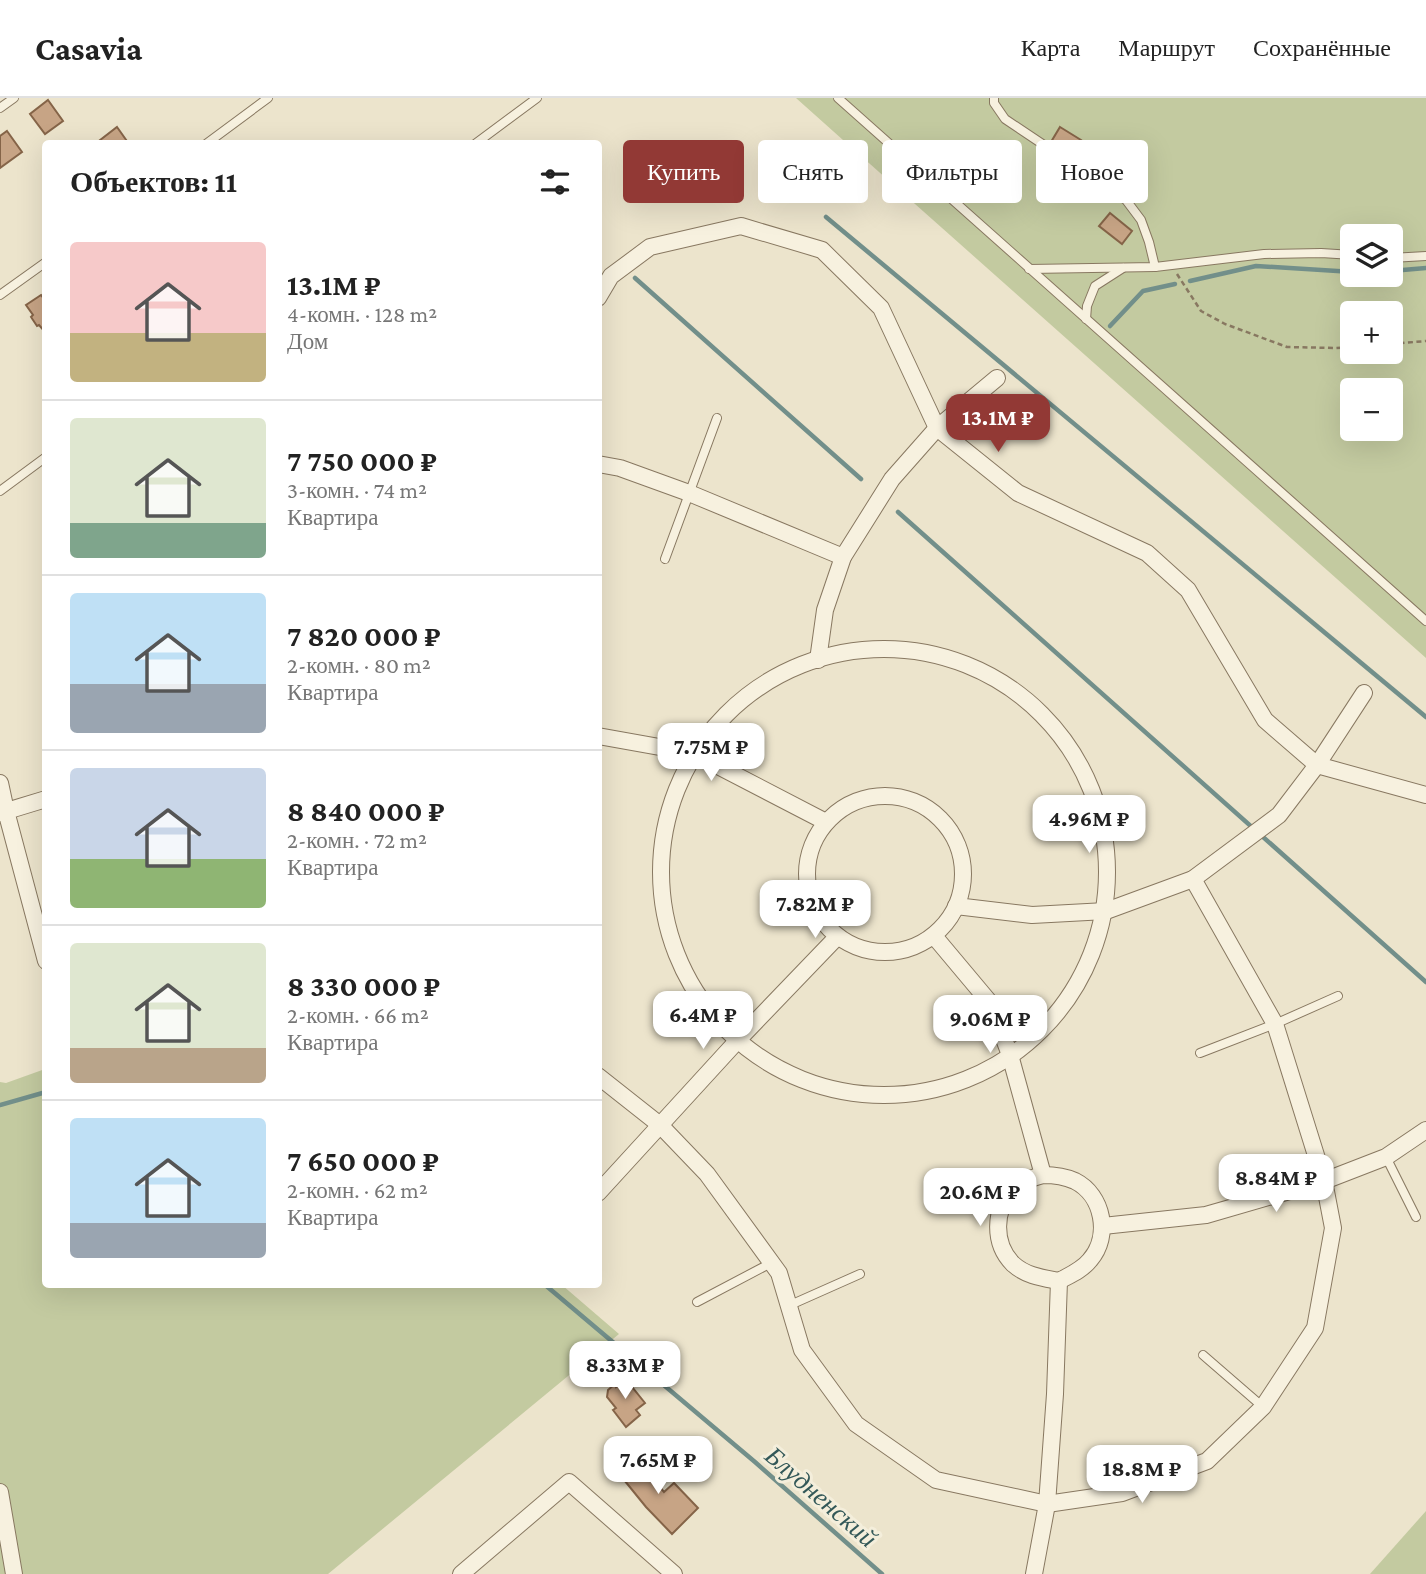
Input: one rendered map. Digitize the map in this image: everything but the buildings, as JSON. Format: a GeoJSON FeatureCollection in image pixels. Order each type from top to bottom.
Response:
{"type":"FeatureCollection","features":[{"type":"Feature","properties":{"kind":"street"},"geometry":{"type":"LineString","coordinates":[[602,291],[611,276],[650,247],[741,226],[822,250],[881,308],[937,428],[1018,493],[1147,553],[1188,590],[1265,720],[1317,765],[1426,795]]}},
{"type":"Feature","properties":{"kind":"street"},"geometry":{"type":"LineString","coordinates":[[818,660],[825,610],[844,556],[891,479],[937,428],[998,377]]}},
{"type":"Feature","properties":{"kind":"street"},"geometry":{"type":"LineString","coordinates":[[602,465],[620,468],[689,493],[844,556]]}},
{"type":"Feature","properties":{"kind":"street"},"geometry":{"type":"LineString","coordinates":[[863,648],[931,652],[995,677],[1049,719],[1088,776],[1100,816],[1107,842],[1106,911],[1083,979],[1039,1036],[979,1076],[910,1096],[838,1093],[771,1067],[715,1021],[677,961],[659,891],[665,819],[693,753],[738,701],[796,665],[863,648]]}},
{"type":"Feature","properties":{"kind":"street"},"geometry":{"type":"LineString","coordinates":[[956,906],[1032,915],[1106,911],[1193,879],[1279,815],[1317,765],[1364,693]]}},
{"type":"Feature","properties":{"kind":"street"},"geometry":{"type":"LineString","coordinates":[[602,737],[693,753],[826,821]]}},
{"type":"Feature","properties":{"kind":"street"},"geometry":{"type":"LineString","coordinates":[[0,783],[3,812],[42,947]]}},
{"type":"Feature","properties":{"kind":"street"},"geometry":{"type":"LineString","coordinates":[[871,796],[897,796],[922,804],[942,820],[957,841],[964,866],[962,892],[956,906],[952,916],[934,936],[912,948],[886,953],[860,949],[837,937],[819,918],[809,895],[807,882],[806,869],[812,844],[826,821],[846,805],[871,796]]}},
{"type":"Feature","properties":{"kind":"street"},"geometry":{"type":"LineString","coordinates":[[3,812],[42,800]]}},
{"type":"Feature","properties":{"kind":"street"},"geometry":{"type":"LineString","coordinates":[[602,1079],[660,1125],[707,1174],[779,1273],[802,1350],[856,1424],[936,1480],[1047,1504],[1122,1493],[1207,1461],[1263,1407],[1315,1328],[1333,1228],[1324,1181],[1275,1024],[1193,879]]}},
{"type":"Feature","properties":{"kind":"street"},"geometry":{"type":"LineString","coordinates":[[934,936],[991,1004],[1010,1055],[1043,1175]]}},
{"type":"Feature","properties":{"kind":"street"},"geometry":{"type":"LineString","coordinates":[[602,1189],[837,937]]}},
{"type":"Feature","properties":{"kind":"street"},"geometry":{"type":"LineString","coordinates":[[1102,1226],[1206,1215],[1324,1181],[1386,1157],[1426,1130]]}},
{"type":"Feature","properties":{"kind":"street"},"geometry":{"type":"LineString","coordinates":[[1043,1175],[1061,1175],[1077,1182],[1091,1194],[1100,1209],[1102,1226],[1100,1244],[1091,1259],[1078,1271],[1059,1281],[1028,1274],[1014,1264],[1004,1251],[998,1235],[998,1219],[1003,1203],[1013,1189],[1027,1180],[1043,1175]]}},
{"type":"Feature","properties":{"kind":"street"},"geometry":{"type":"LineString","coordinates":[[1034,1574],[1047,1504],[1059,1281]]}},
{"type":"Feature","properties":{"kind":"street"},"geometry":{"type":"LineString","coordinates":[[461,1574],[569,1482],[674,1574]]}},
{"type":"Feature","properties":{"kind":"street"},"geometry":{"type":"LineString","coordinates":[[0,1492],[14,1574]]}},
{"type":"Feature","properties":{"kind":"lane"},"geometry":{"type":"LineString","coordinates":[[0,108],[14,98]]}},
{"type":"Feature","properties":{"kind":"lane"},"geometry":{"type":"LineString","coordinates":[[211,140],[268,98]]}},
{"type":"Feature","properties":{"kind":"lane"},"geometry":{"type":"LineString","coordinates":[[480,140],[537,98]]}},
{"type":"Feature","properties":{"kind":"lane"},"geometry":{"type":"LineString","coordinates":[[838,98],[1426,621]]}},
{"type":"Feature","properties":{"kind":"lane"},"geometry":{"type":"LineString","coordinates":[[994,98],[994,103],[1005,119],[1126,200],[1141,220],[1154,267]]}},
{"type":"Feature","properties":{"kind":"lane"},"geometry":{"type":"LineString","coordinates":[[1028,269],[1154,267],[1264,254],[1340,255]]}},
{"type":"Feature","properties":{"kind":"lane"},"geometry":{"type":"LineString","coordinates":[[1403,258],[1426,257]]}},
{"type":"Feature","properties":{"kind":"lane"},"geometry":{"type":"LineString","coordinates":[[0,295],[42,265]]}},
{"type":"Feature","properties":{"kind":"lane"},"geometry":{"type":"LineString","coordinates":[[1086,319],[1087,306],[1095,286],[1123,268]]}},
{"type":"Feature","properties":{"kind":"lane"},"geometry":{"type":"LineString","coordinates":[[665,559],[717,418]]}},
{"type":"Feature","properties":{"kind":"lane"},"geometry":{"type":"LineString","coordinates":[[0,491],[42,460]]}},
{"type":"Feature","properties":{"kind":"lane"},"geometry":{"type":"LineString","coordinates":[[1200,1053],[1338,996]]}},
{"type":"Feature","properties":{"kind":"lane"},"geometry":{"type":"LineString","coordinates":[[1386,1157],[1416,1217]]}},
{"type":"Feature","properties":{"kind":"lane"},"geometry":{"type":"LineString","coordinates":[[698,1303],[771,1263]]}},
{"type":"Feature","properties":{"kind":"lane"},"geometry":{"type":"LineString","coordinates":[[788,1306],[859,1274]]}},
{"type":"Feature","properties":{"kind":"lane"},"geometry":{"type":"LineString","coordinates":[[1203,1356],[1263,1407]]}},
{"type":"Feature","properties":{"kind":"path"},"geometry":{"type":"LineString","coordinates":[[1171,265],[1201,311],[1225,324],[1287,346],[1340,348]]}},
{"type":"Feature","properties":{"kind":"path"},"geometry":{"type":"LineString","coordinates":[[1403,343],[1426,341]]}},
{"type":"Feature","properties":{"kind":"green space"},"geometry":{"type":"Polygon","coordinates":[[[796,98],[1426,98],[1426,658],[914,203],[1022,203],[1022,140],[882,140],[882,174],[868,162],[868,140],[843,140],[796,98]]]}},
{"type":"Feature","properties":{"kind":"green space"},"geometry":{"type":"Polygon","coordinates":[[[42,1070],[42,1288],[565,1288],[619,1334],[328,1574],[0,1574],[0,1082],[6,1083],[42,1070]]]}},
{"type":"Feature","properties":{"kind":"green space"},"geometry":{"type":"Polygon","coordinates":[[[1426,1511],[1426,1574],[1370,1574],[1426,1511]]]}},
{"type":"Feature","properties":{"kind":"waterway"},"geometry":{"type":"LineString","coordinates":[[826,217],[1426,717]]}},
{"type":"Feature","properties":{"kind":"waterway"},"geometry":{"type":"LineString","coordinates":[[1190,281],[1256,266],[1340,271]]}},
{"type":"Feature","properties":{"kind":"waterway"},"geometry":{"type":"LineString","coordinates":[[1403,270],[1426,268]]}},
{"type":"Feature","properties":{"kind":"waterway"},"geometry":{"type":"LineString","coordinates":[[635,278],[861,479]]}},
{"type":"Feature","properties":{"kind":"waterway"},"geometry":{"type":"LineString","coordinates":[[1110,326],[1143,291],[1175,284]]}},
{"type":"Feature","properties":{"kind":"waterway"},"geometry":{"type":"LineString","coordinates":[[898,512],[1426,982]]}},
{"type":"Feature","properties":{"kind":"waterway","name":"Блудненский"},"geometry":{"type":"LineString","coordinates":[[0,1105],[42,1093]]}},
{"type":"Feature","properties":{"kind":"waterway","name":"Блудненский"},"geometry":{"type":"LineString","coordinates":[[549,1288],[755,1462],[882,1574]]}}]}
